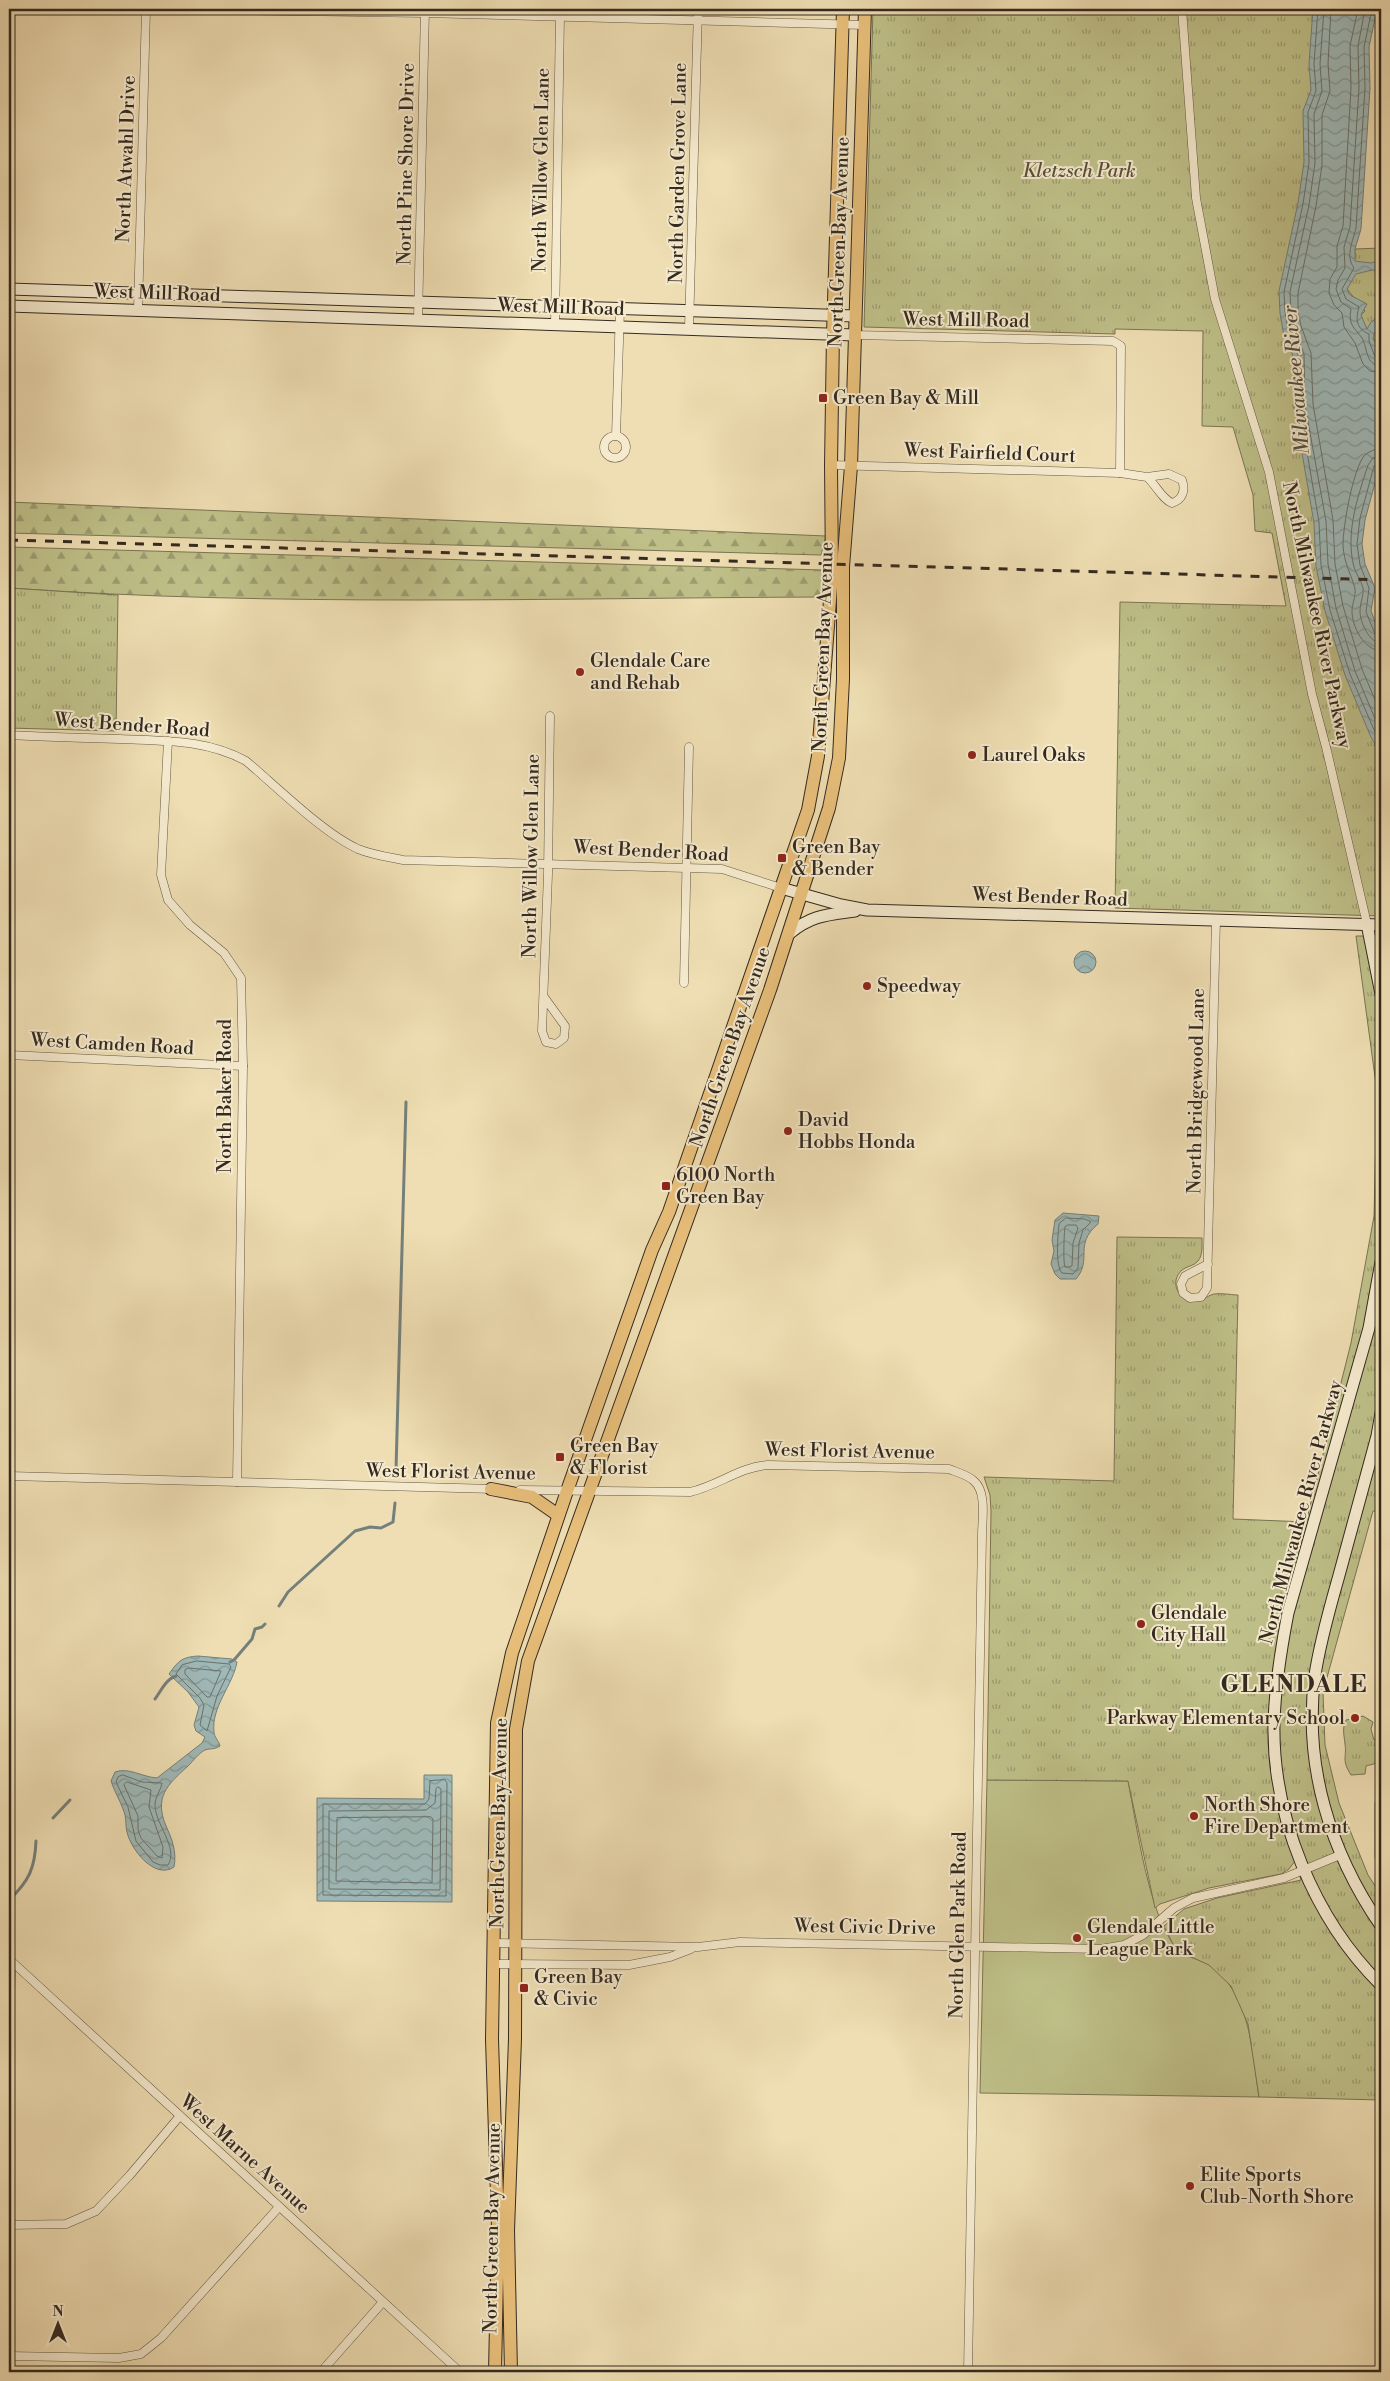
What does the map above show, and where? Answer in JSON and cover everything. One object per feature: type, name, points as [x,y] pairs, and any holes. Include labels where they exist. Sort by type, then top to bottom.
[{"type":"main road","name":"North Green Bay Avenue","points":[[494,2372],[498,2228],[492,2039],[497,1723],[512,1653],[558,1515],[652,1250],[669,1212],[808,810],[818,756],[832,574],[833,334],[843,9]]},
{"type":"main road","name":"North Green Bay Avenue","points":[[511,2372],[508,2230],[515,2065],[516,1729],[528,1661],[623,1402],[790,933],[829,808],[839,758],[843,679],[843,567],[851,466],[866,9]]},
{"type":"main road","points":[[608,1375],[630,1382]]},
{"type":"main road","points":[[601,1394],[623,1402]]},
{"type":"main road","points":[[491,1489],[532,1497],[558,1515]]},
{"type":"street","points":[[146,9],[425,11],[865,25]]},
{"type":"street","name":"North Atwahl Drive","points":[[138,310],[146,9]]},
{"type":"street","name":"North Garden Grove Lane","points":[[689,328],[691,311],[698,9]]},
{"type":"street","name":"North Milwaukee River Parkway","points":[[1182,9],[1196,198],[1215,299],[1269,472],[1312,694],[1327,750],[1381,994]]},
{"type":"street","name":"North Pine Shore Drive","points":[[418,319],[425,11]]},
{"type":"street","name":"North Willow Glen Lane","points":[[555,324],[560,16]]},
{"type":"street","name":"West Mill Road","points":[[9,289],[856,316]]},
{"type":"street","name":"West Mill Road","points":[[9,306],[855,335],[1113,341],[1121,346],[1120,473]]},
{"type":"street","points":[[616,436],[620,309]]},
{"type":"street","name":"West Fairfield Court","points":[[831,465],[1120,473],[1147,477],[1163,474],[1177,476],[1184,485],[1181,498],[1172,503],[1167,501],[1156,484],[1147,477]]},
{"type":"street","name":"North Willow Glen Lane","points":[[544,997],[565,1026],[564,1038],[556,1044],[546,1042],[542,1036],[548,864],[550,716]]},
{"type":"street","name":"West Bender Road","points":[[9,735],[168,741],[212,746],[246,761],[338,837],[372,854],[403,860],[687,867],[731,871],[803,895],[867,910],[1381,925]]},
{"type":"street","name":"North Baker Road","points":[[168,741],[161,875],[168,900],[190,925],[224,953],[241,978],[243,1066],[236,1482]]},
{"type":"street","points":[[684,983],[689,747]]},
{"type":"street","points":[[790,933],[802,924],[819,916],[867,910]]},
{"type":"street","name":"North Bridgewood Lane","points":[[1208,1264],[1185,1276],[1181,1284],[1183,1293],[1190,1298],[1201,1297],[1207,1288],[1208,1264],[1216,920]]},
{"type":"street","name":"West Camden Road","points":[[9,1055],[243,1066]]},
{"type":"street","name":"North Milwaukee River Parkway","points":[[1381,1262],[1369,1328],[1288,1613],[1278,1666],[1274,1724],[1277,1771],[1290,1828],[1305,1871],[1330,1919],[1352,1950],[1381,1985]]},
{"type":"street","points":[[1381,1413],[1377,1436],[1322,1636],[1312,1708],[1315,1763],[1327,1818],[1340,1855],[1365,1903],[1381,1926]]},
{"type":"street","name":"West Florist Avenue","points":[[9,1476],[567,1491],[690,1492],[710,1487],[751,1468],[768,1465],[949,1469],[974,1480]]},
{"type":"street","name":"North Glen Park Road","points":[[968,2372],[982,1535],[982,1498],[974,1480]]},
{"type":"street","name":"West Civic Drive","points":[[493,1942],[698,1947],[735,1942],[974,1945],[1102,1949],[1124,1945],[1143,1935],[1174,1908],[1193,1898],[1284,1878],[1305,1871],[1340,1855]]},
{"type":"street","name":"West Civic Drive","points":[[493,1964],[629,1965],[670,1957],[698,1947]]},
{"type":"street","points":[[9,2077],[10,1960]]},
{"type":"street","name":"West Marne Avenue","points":[[10,1960],[382,2303],[460,2372]]},
{"type":"street","points":[[9,2225],[66,2224],[96,2211],[179,2117]]},
{"type":"street","points":[[9,2356],[119,2358],[141,2354],[161,2338],[279,2207]]},
{"type":"street","points":[[321,2372],[382,2303]]},
{"type":"green space","name":"Kletzsch Park","points":[[873,9],[1345,9],[1345,533],[1381,690],[1381,916],[1115,908],[1120,602],[1286,606],[1272,533],[1255,531],[1253,495],[1233,427],[1202,426],[1203,331],[1115,329],[1115,334],[864,327]]},
{"type":"green space","points":[[1381,248],[1381,362],[1377,345],[1362,320],[1361,315],[1365,311],[1347,289],[1354,275],[1355,249]]},
{"type":"green space","points":[[9,502],[826,536],[821,555],[9,533]]},
{"type":"green space","points":[[9,547],[823,570],[821,597],[414,600],[211,598],[9,588]]},
{"type":"green space","points":[[9,588],[118,595],[116,731],[9,728]]},
{"type":"green space","points":[[1356,936],[1381,936],[1381,1511],[1373,1511],[1323,1692],[1325,1745],[1339,1803],[1368,1875],[1381,1895],[1381,2100],[1259,2097],[1248,2024],[1231,1986],[1209,1965],[1176,1950],[1164,1926],[1184,1909],[1217,1898],[1301,1880],[1295,1861],[1289,1869],[1281,1874],[1209,1888],[1160,1904],[1155,1908],[1128,1781],[987,1780],[991,1511],[990,1495],[984,1477],[1114,1481],[1117,1237],[1202,1238],[1200,1259],[1195,1264],[1182,1270],[1176,1280],[1176,1285],[1180,1294],[1188,1300],[1194,1301],[1214,1294],[1238,1295],[1233,1519],[1306,1522],[1351,1343],[1374,1216],[1377,1092]]},
{"type":"green space","points":[[1363,1716],[1373,1722],[1371,1729],[1374,1740],[1381,1735],[1381,1762],[1366,1766],[1365,1774],[1351,1775],[1345,1762],[1344,1726],[1346,1720]]},
{"type":"green space","name":"Glendale Little League Park","points":[[987,1780],[1128,1781],[1151,1892],[1166,1933],[1179,1951],[1210,1965],[1224,1977],[1234,1992],[1242,2008],[1247,2025],[1259,2097],[980,2093]]},
{"type":"green space","points":[[1375,1802],[1381,1802],[1381,1857],[1375,1858]]},
{"type":"water","name":"Milwaukee River","points":[[1313,9],[1377,9],[1369,47],[1370,88],[1361,229],[1355,249],[1355,261],[1371,263],[1381,260],[1381,270],[1356,274],[1347,289],[1350,295],[1367,304],[1361,315],[1367,329],[1371,322],[1381,315],[1381,326],[1374,333],[1373,339],[1377,345],[1381,365],[1381,461],[1365,520],[1362,544],[1365,564],[1375,588],[1371,611],[1381,637],[1381,756],[1370,735],[1345,675],[1325,611],[1316,566],[1314,523],[1294,406],[1293,356],[1283,331],[1280,313],[1279,291],[1298,203],[1304,162],[1303,111],[1311,90],[1309,64]]},
{"type":"water","points":[[1085,951],[1093,954],[1096,962],[1093,970],[1085,973],[1077,970],[1074,962],[1077,954]]},
{"type":"water","points":[[1063,1213],[1099,1216],[1098,1224],[1086,1239],[1083,1265],[1076,1279],[1060,1279],[1055,1274],[1051,1264],[1054,1251],[1052,1240],[1055,1220]]},
{"type":"water","points":[[198,1656],[232,1659],[237,1662],[235,1671],[219,1705],[214,1723],[214,1734],[220,1746],[201,1753],[174,1779],[162,1799],[161,1807],[173,1846],[175,1861],[174,1867],[167,1870],[159,1870],[145,1861],[133,1847],[127,1832],[124,1812],[111,1781],[115,1772],[120,1771],[130,1771],[157,1778],[202,1743],[205,1737],[196,1731],[194,1725],[199,1707],[188,1692],[169,1674],[181,1660]]},
{"type":"water","points":[[424,1775],[452,1775],[452,1902],[317,1901],[317,1798],[424,1799]]},
{"type":"waterway","points":[[396,1470],[406,1102]]},
{"type":"waterway","points":[[279,1606],[288,1592],[355,1531],[370,1527],[381,1528],[393,1522],[395,1503]]},
{"type":"waterway","points":[[230,1662],[234,1660],[252,1639],[255,1629],[265,1624]]},
{"type":"waterway","points":[[155,1699],[167,1682],[176,1676]]},
{"type":"waterway","points":[[53,1818],[70,1800]]},
{"type":"waterway","points":[[9,1900],[22,1887],[30,1874],[36,1841]]},
{"type":"railway","points":[[9,540],[1381,580]]},
{"type":"place","name":"Green Bay & Mill","points":[[823,398]]},
{"type":"place","name":"Glendale Care and Rehab","points":[[580,672]]},
{"type":"place","name":"Laurel Oaks","points":[[972,755]]},
{"type":"place","name":"Green Bay & Bender","points":[[782,858]]},
{"type":"place","name":"Speedway","points":[[867,986]]},
{"type":"place","name":"David Hobbs Honda","points":[[788,1131]]},
{"type":"place","name":"6100 North Green Bay","points":[[666,1186]]},
{"type":"place","name":"Green Bay & Florist","points":[[560,1457]]},
{"type":"place","name":"Glendale City Hall","points":[[1141,1624]]},
{"type":"place","name":"Parkway Elementary School","points":[[1355,1718]]},
{"type":"place","name":"North Shore Fire Department","points":[[1194,1816]]},
{"type":"place","name":"Glendale Little League Park","points":[[1077,1938]]},
{"type":"place","name":"Green Bay & Civic","points":[[524,1988]]},
{"type":"place","name":"Elite Sports Club-North Shore","points":[[1190,2186]]},
{"type":"district","name":"GLENDALE","points":[[1294,1685]]}]
